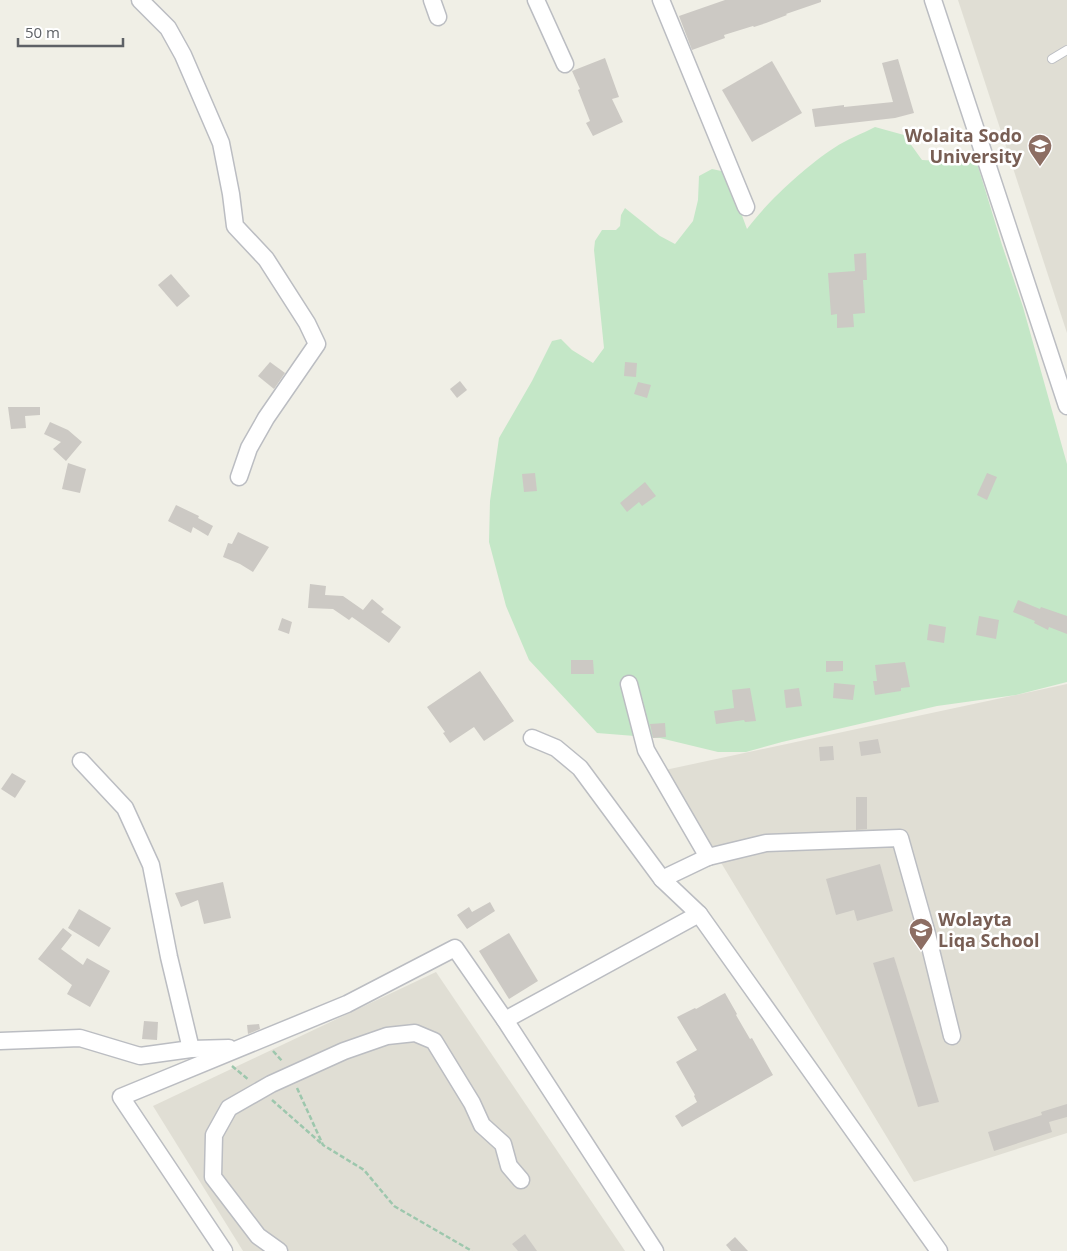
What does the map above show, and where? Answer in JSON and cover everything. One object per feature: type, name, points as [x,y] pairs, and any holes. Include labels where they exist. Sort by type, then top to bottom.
[{"type":"street","points":[[140,0],[168,28],[183,55],[221,143],[235,226],[266,260],[307,322],[317,344],[266,418],[249,448],[239,477]]},
{"type":"street","points":[[432,0],[438,17]]},
{"type":"street","points":[[536,0],[565,64]]},
{"type":"street","points":[[661,0],[746,208]]},
{"type":"street","points":[[933,0],[1067,406]]},
{"type":"street","points":[[629,684],[646,750],[708,857]]},
{"type":"street","points":[[532,738],[556,748],[580,768],[662,879],[700,914],[939,1251]]},
{"type":"street","points":[[81,761],[126,808],[151,866],[169,957],[191,1049]]},
{"type":"street","points":[[662,879],[708,857],[766,843],[900,838],[927,934],[952,1036]]},
{"type":"street","points":[[505,1020],[700,914]]},
{"type":"street","points":[[224,1251],[121,1096],[347,1004],[455,948],[505,1020],[654,1251]]},
{"type":"street","points":[[279,1251],[258,1236],[213,1177],[214,1135],[229,1108],[291,1075],[344,1051],[387,1036],[415,1033],[434,1041],[472,1103],[482,1125],[503,1144],[509,1166],[521,1180]]},
{"type":"street","points":[[0,1041],[80,1038],[140,1056],[191,1049],[241,1048]]},
{"type":"lane","points":[[1052,59],[1067,50]]},
{"type":"path","points":[[262,1039],[286,1064],[323,1145],[364,1170],[394,1206],[472,1251]]},
{"type":"shaded area","name":"Wolaita Sodo University","points":[[958,0],[1067,0],[1067,333]]},
{"type":"shaded area","name":"Wolayta Liqa School","points":[[1067,684],[1067,1133],[914,1182],[665,770]]},
{"type":"shaded area","points":[[436,972],[625,1251],[243,1251],[153,1106]]},
{"type":"green space","points":[[875,127],[904,135],[922,160],[977,163],[1023,307],[1067,464],[1067,682],[1016,695],[937,706],[746,752],[718,752],[660,738],[597,733],[529,660],[506,606],[489,542],[490,501],[499,438],[532,381],[552,341],[561,339],[572,350],[593,363],[604,348],[594,250],[595,241],[602,230],[616,230],[620,226],[621,215],[625,208],[660,236],[675,244],[693,221],[698,200],[699,176],[712,169],[726,172],[747,229],[776,196],[811,164],[849,139]]},
{"type":"building","points":[[725,0],[821,0],[821,2],[766,23],[724,35],[725,38],[692,50],[679,16]]},
{"type":"building","points":[[605,58],[619,97],[612,99],[623,122],[593,136],[586,123],[590,121],[572,71]]},
{"type":"building","points":[[898,59],[914,113],[895,118],[815,127],[812,109],[893,102],[882,63]]},
{"type":"building","points":[[772,61],[802,113],[752,142],[722,90]]},
{"type":"building","points":[[866,253],[867,280],[863,280],[865,313],[853,314],[854,327],[837,328],[837,314],[831,315],[828,273],[855,271],[854,254]]},
{"type":"building","points":[[171,274],[190,296],[177,307],[158,285]]},
{"type":"building","points":[[270,362],[285,373],[274,389],[258,376]]},
{"type":"building","points":[[625,362],[637,363],[636,377],[624,376]]},
{"type":"building","points":[[460,381],[467,390],[457,398],[450,389]]},
{"type":"building","points":[[638,382],[651,385],[647,398],[634,394]]},
{"type":"building","points":[[8,407],[40,407],[40,415],[25,416],[26,428],[11,429]]},
{"type":"building","points":[[50,422],[68,430],[82,442],[66,461],[53,449],[61,442],[44,434]]},
{"type":"building","points":[[68,463],[86,469],[80,493],[62,489]]},
{"type":"building","points":[[535,473],[537,491],[524,492],[522,474]]},
{"type":"building","points":[[987,473],[997,477],[987,500],[977,495]]},
{"type":"building","points":[[645,482],[656,496],[642,506],[639,502],[627,512],[620,503]]},
{"type":"building","points":[[176,505],[199,516],[198,518],[213,526],[208,536],[193,527],[191,533],[168,521]]},
{"type":"building","points":[[238,532],[269,547],[253,572],[223,557],[228,543],[232,544]]},
{"type":"building","points":[[310,584],[326,586],[325,595],[343,596],[363,610],[372,599],[384,609],[381,612],[401,627],[389,643],[352,617],[349,620],[333,609],[308,608]]},
{"type":"building","points":[[1018,600],[1040,609],[1041,607],[1067,616],[1067,634],[1049,627],[1048,630],[1034,623],[1035,621],[1013,612]]},
{"type":"building","points":[[979,616],[999,620],[996,639],[976,635]]},
{"type":"building","points":[[282,618],[292,622],[289,634],[278,630]]},
{"type":"building","points":[[929,624],[946,627],[944,643],[927,640]]},
{"type":"building","points":[[571,660],[593,660],[594,674],[571,674]]},
{"type":"building","points":[[826,661],[843,661],[843,671],[826,672]]},
{"type":"building","points":[[905,662],[910,687],[901,688],[901,691],[875,695],[873,681],[877,681],[875,665]]},
{"type":"building","points":[[480,671],[514,721],[484,741],[474,727],[450,743],[443,733],[445,732],[427,707]]},
{"type":"building","points":[[834,683],[855,685],[853,700],[833,698]]},
{"type":"building","points":[[750,688],[756,721],[745,722],[744,720],[716,724],[714,711],[734,708],[732,690]]},
{"type":"building","points":[[799,688],[802,706],[786,708],[784,690]]},
{"type":"building","points":[[665,723],[666,737],[653,738],[650,724]]},
{"type":"building","points":[[878,739],[881,753],[861,756],[859,742]]},
{"type":"building","points":[[833,746],[834,760],[820,761],[819,747]]},
{"type":"building","points":[[12,773],[26,781],[15,798],[1,789]]},
{"type":"building","points":[[856,797],[867,797],[867,829],[856,830]]},
{"type":"building","points":[[880,864],[893,911],[857,921],[854,910],[836,915],[826,879]]},
{"type":"building","points":[[223,882],[231,918],[204,924],[198,900],[181,907],[175,893]]},
{"type":"building","points":[[490,902],[495,911],[467,929],[457,915],[469,907],[472,912]]},
{"type":"building","points":[[79,909],[111,928],[99,947],[68,928]]},
{"type":"building","points":[[63,928],[72,935],[61,949],[83,965],[87,958],[110,971],[90,1007],[67,994],[72,985],[38,959]]},
{"type":"building","points":[[509,933],[538,981],[509,999],[479,951]]},
{"type":"building","points":[[894,957],[939,1102],[918,1107],[873,963]]},
{"type":"building","points":[[725,993],[750,1039],[752,1038],[773,1075],[682,1127],[675,1116],[697,1102],[676,1062],[697,1050],[677,1017]]},
{"type":"building","points":[[144,1021],[158,1022],[157,1040],[142,1039]]},
{"type":"building","points":[[259,1024],[260,1029],[248,1034],[247,1025]]},
{"type":"building","points":[[1067,1104],[1067,1117],[1049,1122],[1052,1132],[994,1151],[988,1132],[1042,1115],[1041,1112]]},
{"type":"building","points":[[525,1234],[537,1251],[518,1251],[512,1244]]},
{"type":"building","points":[[735,1237],[748,1251],[731,1251],[726,1245]]},
{"type":"place","name":"Wolaita Sodo University","points":[[1040,167]]},
{"type":"place","name":"Wolayta Liqa School","points":[[921,951]]}]
